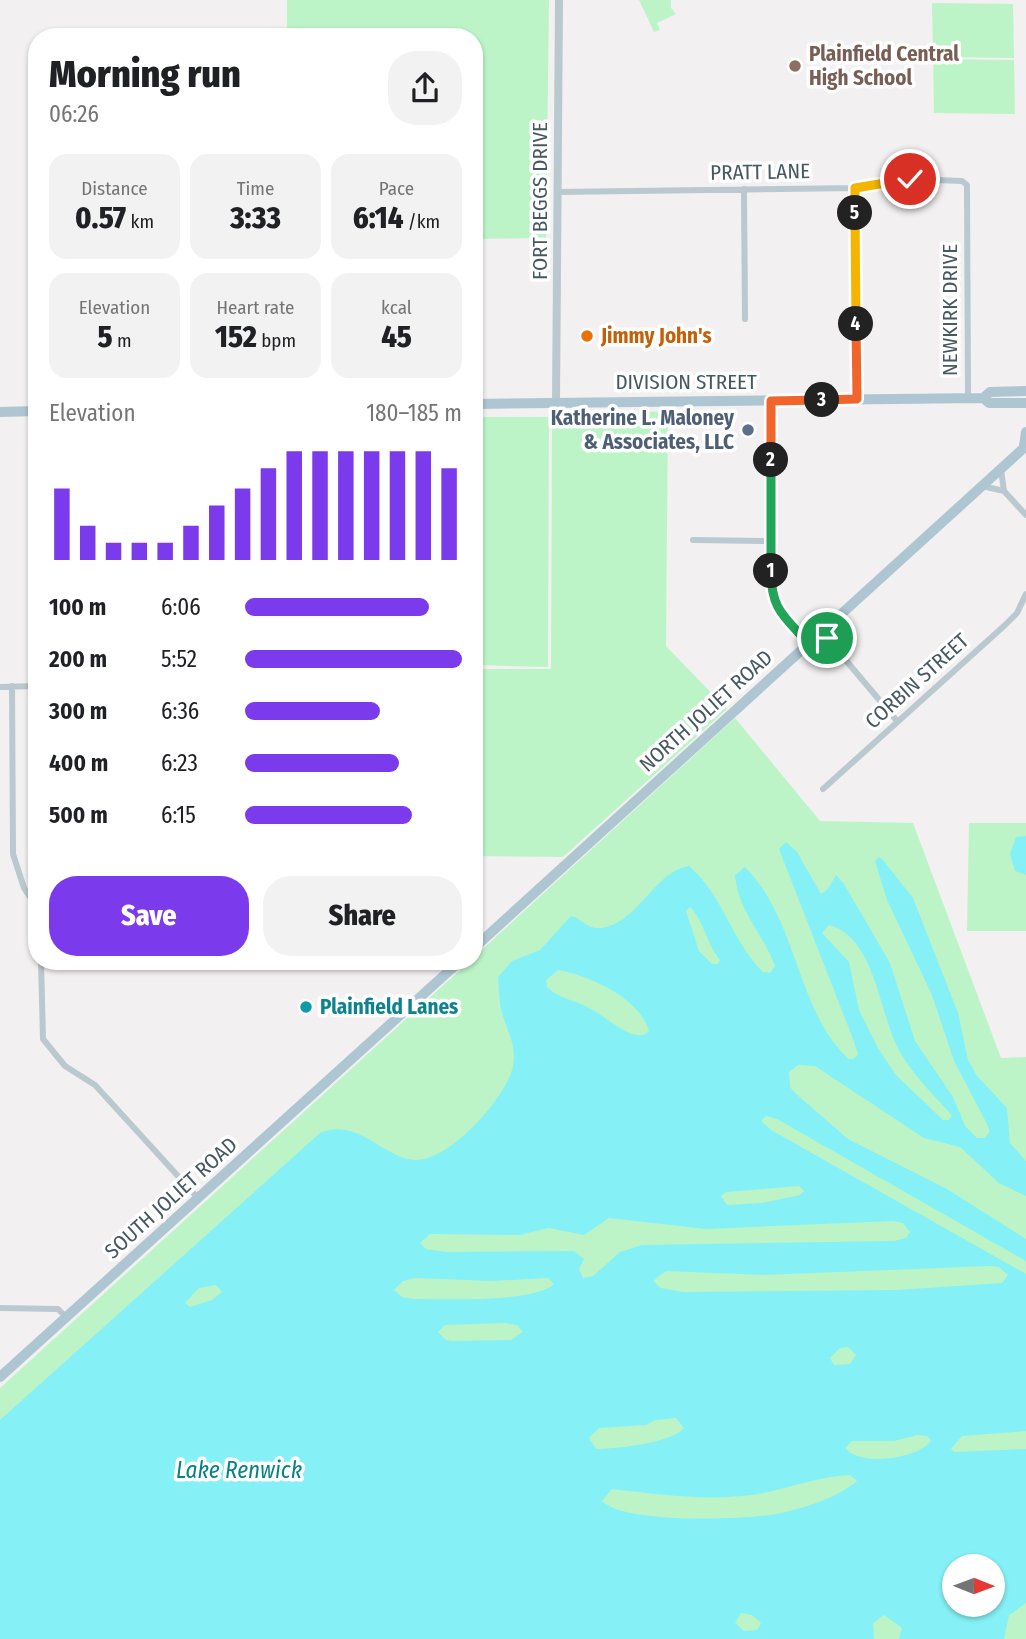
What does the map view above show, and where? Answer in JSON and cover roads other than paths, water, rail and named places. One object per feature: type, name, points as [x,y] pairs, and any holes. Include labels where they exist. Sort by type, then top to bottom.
[{"type":"main road","name":"DIVISION STREET","points":[[983,398],[990,392],[1026,391]]},
{"type":"main road","name":"DIVISION STREET","points":[[483,404],[968,398],[983,398],[989,403],[1021,403]]},
{"type":"main road","points":[[1021,403],[1026,411]]},
{"type":"main road","points":[[0,412],[28,411]]},
{"type":"main road","name":"NORTH JOLIET ROAD","points":[[483,940],[822,632],[980,486],[1025,439]]},
{"type":"main road","name":"SOUTH JOLIET ROAD","points":[[0,1377],[450,970]]},
{"type":"street","name":"FORT BEGGS DRIVE","points":[[556,402],[559,0]]},
{"type":"street","name":"PRATT LANE","points":[[557,191],[855,188],[910,179],[962,181]]},
{"type":"street","name":"NEWKIRK DRIVE","points":[[962,181],[967,185],[968,398]]},
{"type":"street","points":[[855,188],[857,399]]},
{"type":"street","points":[[744,189],[745,319]]},
{"type":"street","points":[[771,401],[771,596],[809,644]]},
{"type":"street","points":[[1000,466],[1004,491],[1026,515]]},
{"type":"street","points":[[980,486],[1004,491]]},
{"type":"street","points":[[693,540],[771,541]]},
{"type":"street","name":"CORBIN STREET","points":[[823,789],[1017,613],[1026,594]]},
{"type":"street","points":[[822,632],[897,721]]},
{"type":"street","points":[[12,686],[13,854],[28,894]]},
{"type":"street","points":[[0,687],[28,686]]},
{"type":"street","points":[[41,970],[43,1039],[65,1066],[95,1085],[199,1199]]},
{"type":"street","points":[[0,1308],[58,1309],[67,1318]]},
{"type":"water","points":[[1026,836],[1026,875],[1015,871],[1010,854],[1016,837]]},
{"type":"water","name":"Lake Renwick","points":[[786,842],[797,852],[821,894],[828,889],[836,875],[844,884],[890,963],[915,1041],[953,1097],[965,1126],[977,1138],[984,1138],[990,1132],[954,1061],[932,995],[887,900],[875,861],[879,857],[913,898],[958,1013],[968,1060],[977,1076],[1007,1108],[1010,1143],[1026,1161],[1026,1196],[999,1183],[960,1147],[924,1138],[815,1066],[798,1065],[789,1072],[790,1087],[795,1093],[848,1139],[947,1189],[1026,1239],[1026,1261],[777,1119],[766,1116],[761,1121],[771,1130],[1026,1274],[1026,1431],[962,1436],[951,1449],[954,1452],[1026,1449],[1026,1603],[1009,1615],[1004,1639],[899,1639],[902,1628],[884,1615],[873,1623],[874,1639],[0,1639],[0,1420],[320,1133],[332,1129],[344,1130],[366,1137],[397,1155],[408,1159],[422,1159],[438,1154],[471,1129],[499,1096],[513,1066],[514,1051],[501,1009],[498,977],[512,961],[540,950],[571,916],[595,928],[609,926],[633,911],[664,878],[689,866],[711,891],[752,960],[763,972],[770,973],[775,966],[737,888],[735,875],[745,867],[763,889],[776,913],[818,1017],[832,1040],[849,1059],[854,1059],[858,1054],[779,849]],"holes":[[[690,907],[699,919],[720,960],[718,964],[712,964],[699,951],[686,911]],[[829,925],[845,932],[867,961],[900,1052],[916,1076],[952,1116],[948,1120],[943,1120],[896,1075],[878,1048],[859,1010],[849,962],[822,933]],[[558,970],[598,983],[635,1008],[649,1031],[644,1035],[630,1033],[547,987],[546,980]],[[799,1186],[804,1191],[800,1195],[762,1203],[727,1205],[721,1196],[726,1192]],[[609,1218],[706,1229],[893,1221],[903,1223],[910,1232],[906,1238],[894,1241],[642,1245],[620,1252],[593,1276],[583,1278],[579,1269],[584,1259],[574,1251],[446,1252],[426,1249],[420,1243],[430,1234],[519,1235],[549,1228],[584,1235]],[[990,1266],[999,1267],[1008,1275],[1002,1283],[897,1290],[683,1292],[661,1288],[653,1281],[666,1271],[763,1275]],[[415,1278],[492,1281],[548,1278],[554,1284],[528,1294],[487,1299],[413,1299],[402,1297],[394,1290],[403,1281]],[[216,1285],[222,1292],[212,1300],[190,1307],[185,1303],[199,1288]],[[505,1323],[517,1325],[523,1332],[511,1340],[452,1341],[446,1340],[438,1332],[445,1325]],[[848,1347],[856,1355],[850,1364],[834,1365],[830,1358],[840,1348]],[[676,1418],[684,1428],[668,1438],[629,1446],[596,1449],[589,1438],[599,1428],[646,1425],[655,1420]],[[917,1435],[927,1436],[931,1441],[924,1447],[902,1456],[875,1459],[852,1454],[845,1448],[852,1441],[894,1441]],[[850,1475],[857,1481],[819,1502],[787,1512],[761,1516],[713,1519],[658,1517],[634,1514],[602,1501],[612,1489],[694,1497],[736,1497]],[[741,1613],[752,1615],[761,1623],[757,1630],[744,1631],[735,1623]]]},
{"type":"place","name":"Plainfield Central High School","points":[[795,66]]},
{"type":"place","name":"Jimmy John's","points":[[587,336]]},
{"type":"place","name":"Katherine L. Maloney & Associates, LLC","points":[[748,430]]},
{"type":"place","name":"Plainfield Lanes","points":[[306,1007]]}]
